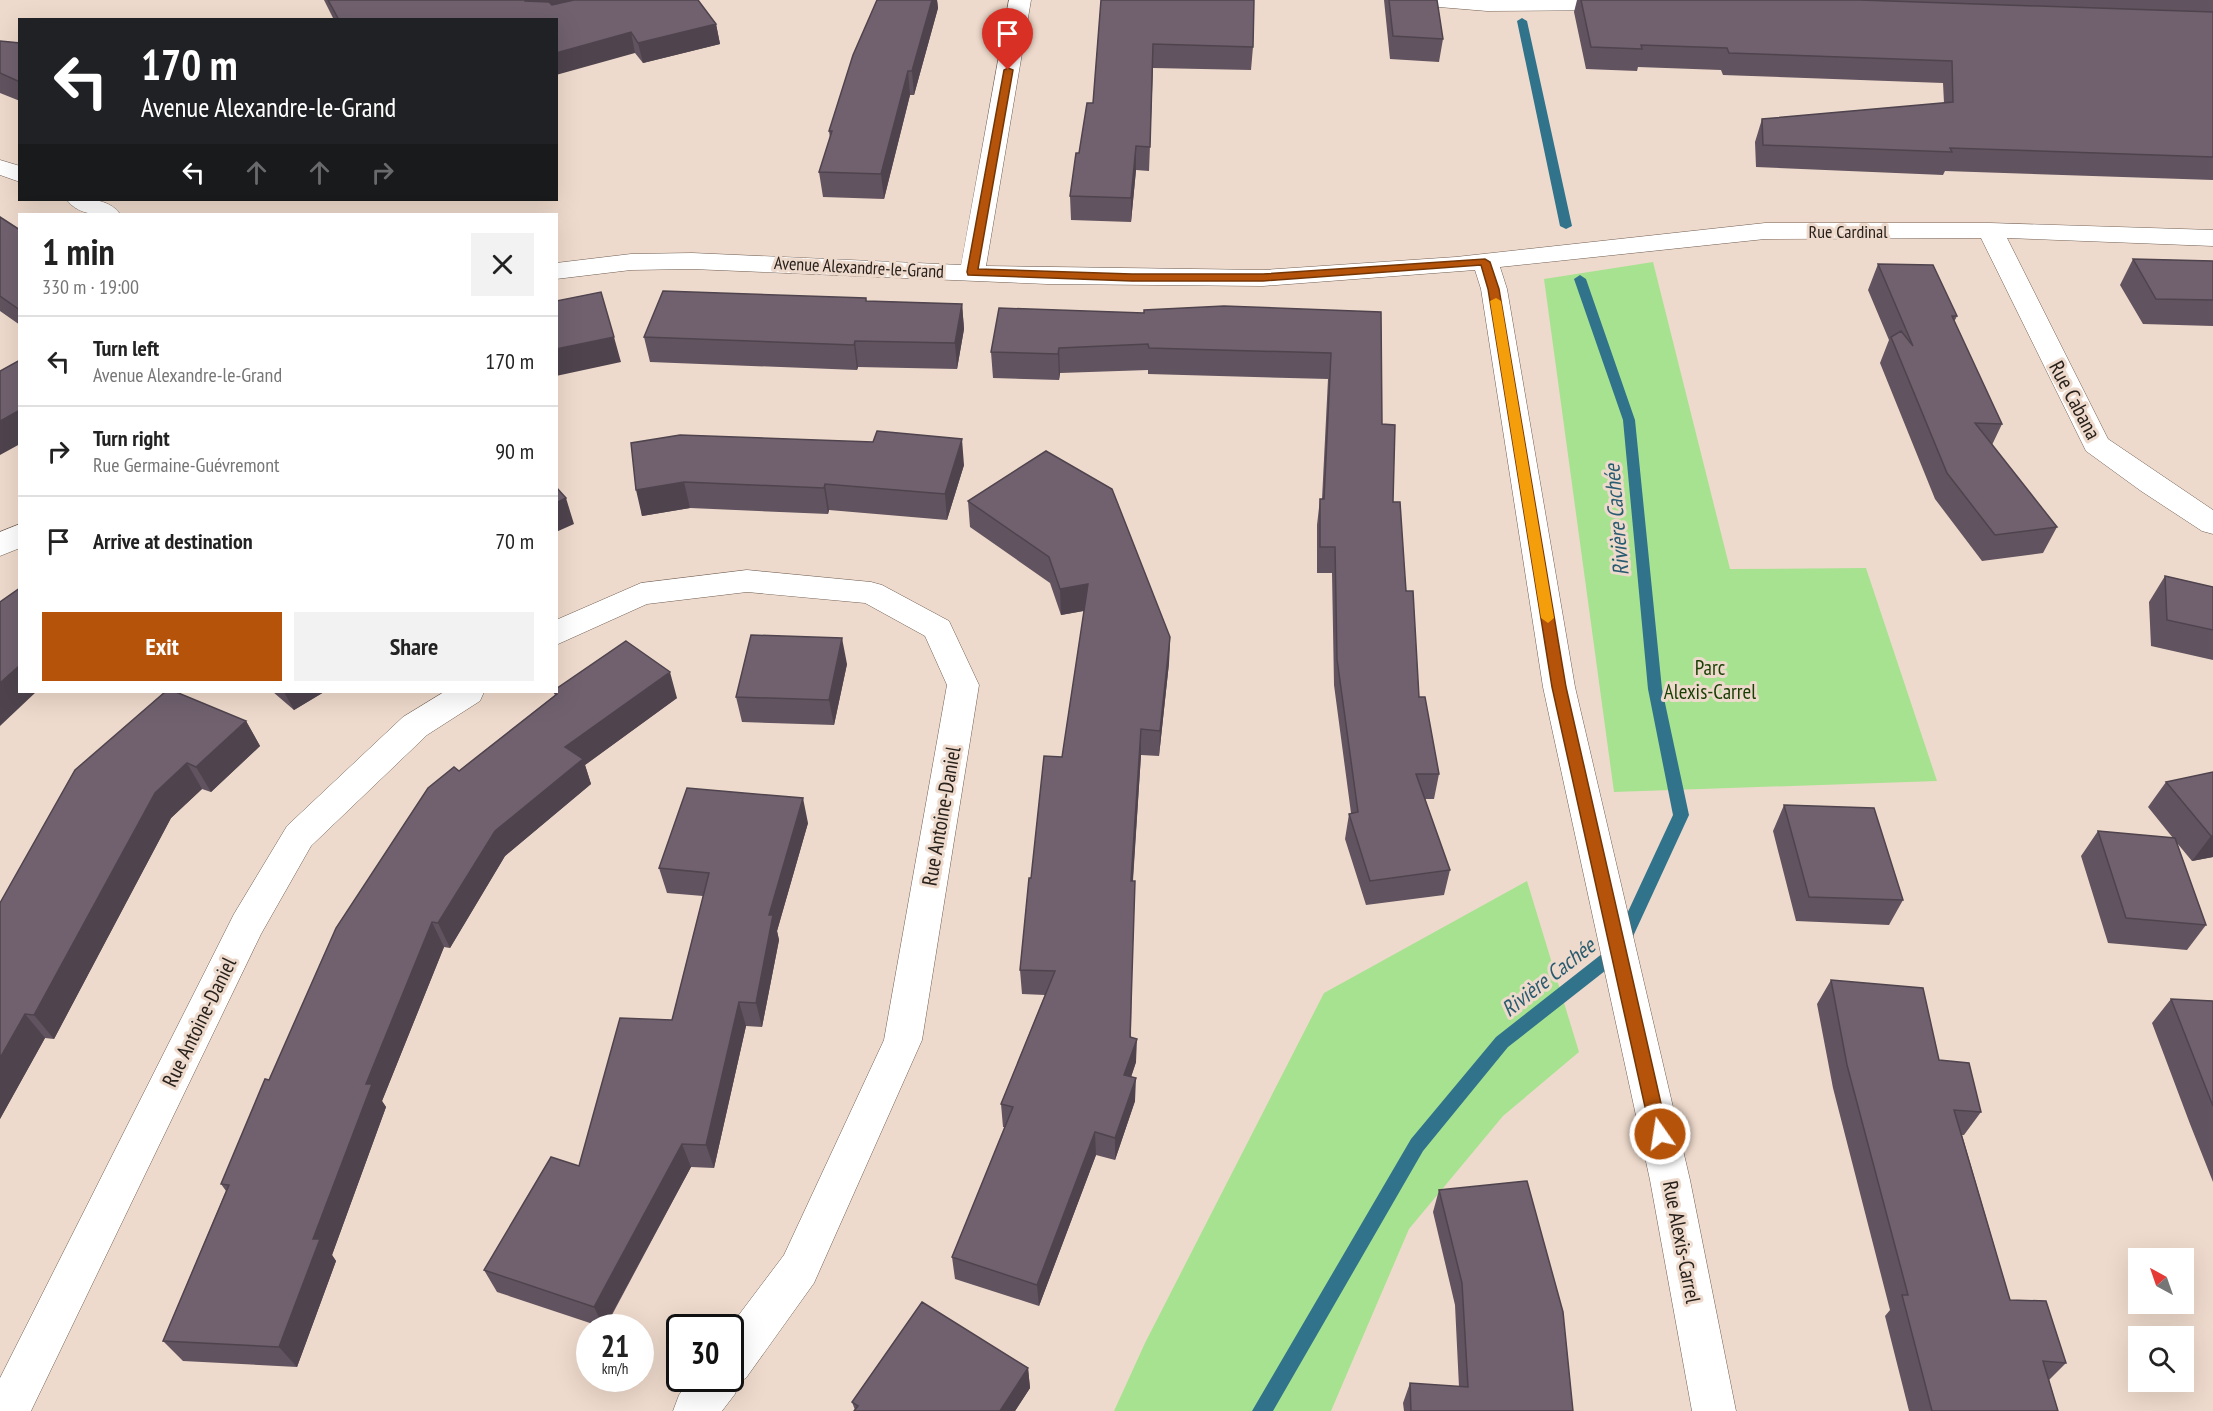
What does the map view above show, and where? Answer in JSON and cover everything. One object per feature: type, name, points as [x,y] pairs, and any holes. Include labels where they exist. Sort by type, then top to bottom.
[{"type":"street","points":[[972,272],[1020,0]]},
{"type":"street","points":[[1427,0],[1487,4],[1635,4]]},
{"type":"street","points":[[0,167],[18,173]]},
{"type":"street","points":[[80,201],[106,213]]},
{"type":"street","name":"Rue Cardinal","points":[[1485,262],[1558,252],[1766,231],[1990,230],[2213,238]]},
{"type":"street","name":"Rue Cabana","points":[[1990,230],[2096,444],[2151,484],[2213,524]]},
{"type":"street","name":"Avenue Alexandre-le-Grand","points":[[558,271],[631,262],[692,261],[1132,278],[1263,278],[1485,262]]},
{"type":"street","name":"Rue Alexis-Carrel","points":[[1485,262],[1494,289],[1559,687],[1670,1179],[1714,1411]]},
{"type":"street","points":[[0,546],[18,535]]},
{"type":"street","name":"Rue Antoine-Daniel","points":[[558,633],[641,594],[747,581],[871,593],[938,629],[963,685],[903,1040],[799,1269],[744,1344]]},
{"type":"street","name":"Rue Antoine-Daniel","points":[[7,1411],[247,925],[299,836],[415,726],[466,693]]},
{"type":"street","points":[[695,1411],[709,1392]]},
{"type":"green space","name":"Parc Alexis-Carrel","points":[[1653,262],[1730,569],[1866,568],[1937,781],[1614,792],[1544,279]]},
{"type":"green space","points":[[1527,881],[1579,1052],[1503,1116],[1409,1229],[1331,1411],[1114,1411],[1145,1343],[1324,993]]},
{"type":"building","points":[[328,0],[525,0],[549,2],[552,5],[574,0],[698,0],[716,24],[638,43],[631,32],[558,52],[558,18],[338,18]]},
{"type":"building","points":[[877,0],[932,0],[912,71],[908,71],[881,174],[819,172],[832,131],[829,131],[853,55]]},
{"type":"building","points":[[1101,0],[1254,0],[1253,47],[1153,44],[1150,147],[1136,146],[1131,198],[1070,196],[1076,153],[1079,153],[1087,103],[1093,103]]},
{"type":"building","points":[[1389,0],[1437,0],[1443,39],[1393,36]]},
{"type":"building","points":[[1581,0],[1860,0],[2213,12],[2213,157],[1950,148],[1952,152],[1763,145],[1762,119],[1953,102],[1952,61],[1729,53],[1727,48],[1641,45],[1642,49],[1591,47]]},
{"type":"building","points":[[0,41],[18,43],[18,81],[0,73]]},
{"type":"building","points":[[0,217],[18,229],[18,309],[0,296]]},
{"type":"building","points":[[2133,259],[2213,261],[2213,300],[2156,299]]},
{"type":"building","points":[[1878,264],[1933,265],[1957,316],[1952,316],[2002,424],[1975,423],[2057,527],[1995,535],[1947,473],[1891,337],[1901,331],[1913,346]]},
{"type":"building","points":[[663,291],[866,298],[866,301],[962,304],[955,343],[855,341],[854,345],[644,337]]},
{"type":"building","points":[[601,292],[614,337],[558,349],[558,301]]},
{"type":"building","points":[[1224,306],[1381,312],[1382,424],[1395,425],[1393,502],[1400,502],[1406,591],[1413,591],[1419,697],[1425,697],[1439,774],[1416,774],[1450,870],[1370,881],[1349,814],[1358,812],[1337,659],[1335,547],[1320,547],[1320,499],[1324,499],[1331,353],[1149,348],[1148,344],[1059,348],[1058,354],[991,352],[999,308],[1144,313],[1144,310]]},
{"type":"building","points":[[18,361],[18,411],[0,421],[0,371]]},
{"type":"building","points":[[877,431],[962,439],[945,494],[825,484],[824,488],[684,482],[636,490],[631,443],[680,435],[873,442]]},
{"type":"building","points":[[1046,451],[1112,489],[1170,637],[1160,731],[1141,729],[1131,881],[1135,881],[1130,1037],[1137,1039],[1124,1075],[1136,1078],[1115,1138],[1095,1132],[1037,1285],[952,1257],[1013,1107],[1001,1104],[1055,971],[1020,970],[1044,756],[1062,757],[1088,584],[1060,589],[1049,557],[968,501]]},
{"type":"building","points":[[558,489],[566,498],[558,502]]},
{"type":"building","points":[[2165,576],[2213,587],[2213,630],[2167,620]]},
{"type":"building","points":[[18,589],[18,667],[0,683],[0,602]]},
{"type":"building","points":[[751,635],[842,638],[829,700],[736,697]]},
{"type":"building","points":[[626,641],[670,672],[565,747],[583,759],[495,831],[438,923],[432,922],[366,1084],[372,1084],[313,1239],[320,1239],[279,1347],[163,1341],[229,1185],[221,1184],[265,1079],[269,1080],[336,928],[428,788],[454,767],[459,771],[557,694],[558,688]]},
{"type":"building","points":[[164,693],[178,693],[246,721],[196,767],[187,763],[155,793],[34,1015],[25,1014],[0,1058],[0,903],[75,770]]},
{"type":"building","points":[[2213,772],[2213,836],[2211,836],[2166,782]]},
{"type":"building","points":[[687,788],[803,798],[769,915],[773,915],[756,1003],[739,1002],[706,1145],[682,1144],[594,1307],[484,1270],[551,1157],[579,1166],[620,1018],[672,1020],[709,873],[659,868]]},
{"type":"building","points":[[1784,805],[1874,808],[1903,900],[1809,897]]},
{"type":"building","points":[[2098,831],[2175,838],[2206,925],[2126,918]]},
{"type":"building","points":[[1831,980],[1923,988],[1939,1060],[1969,1063],[1981,1112],[1954,1110],[2010,1300],[2046,1301],[2066,1363],[2043,1361],[2058,1411],[1932,1411],[1902,1295],[1908,1295],[1847,1065]]},
{"type":"building","points":[[2171,999],[2213,1001],[2213,1106],[2211,1101]]},
{"type":"building","points":[[1527,1181],[1563,1312],[1573,1411],[1411,1411],[1410,1383],[1468,1387],[1462,1283],[1439,1190]]},
{"type":"building","points":[[922,1302],[1028,1368],[1000,1411],[854,1411],[858,1406],[852,1402]]},
{"type":"waterway","name":"Rivière Cachée","points":[[1522,21],[1566,226]]},
{"type":"waterway","name":"Rivière Cachée","points":[[1262,1411],[1417,1145],[1502,1042],[1618,951],[1681,815],[1655,689],[1629,420],[1580,279]]},
{"type":"slow traffic","points":[[1496,301],[1548,618]]},
{"type":"route","points":[[1008,70],[972,272],[1132,278],[1263,278],[1485,262],[1494,289],[1559,687],[1660,1134]]}]
